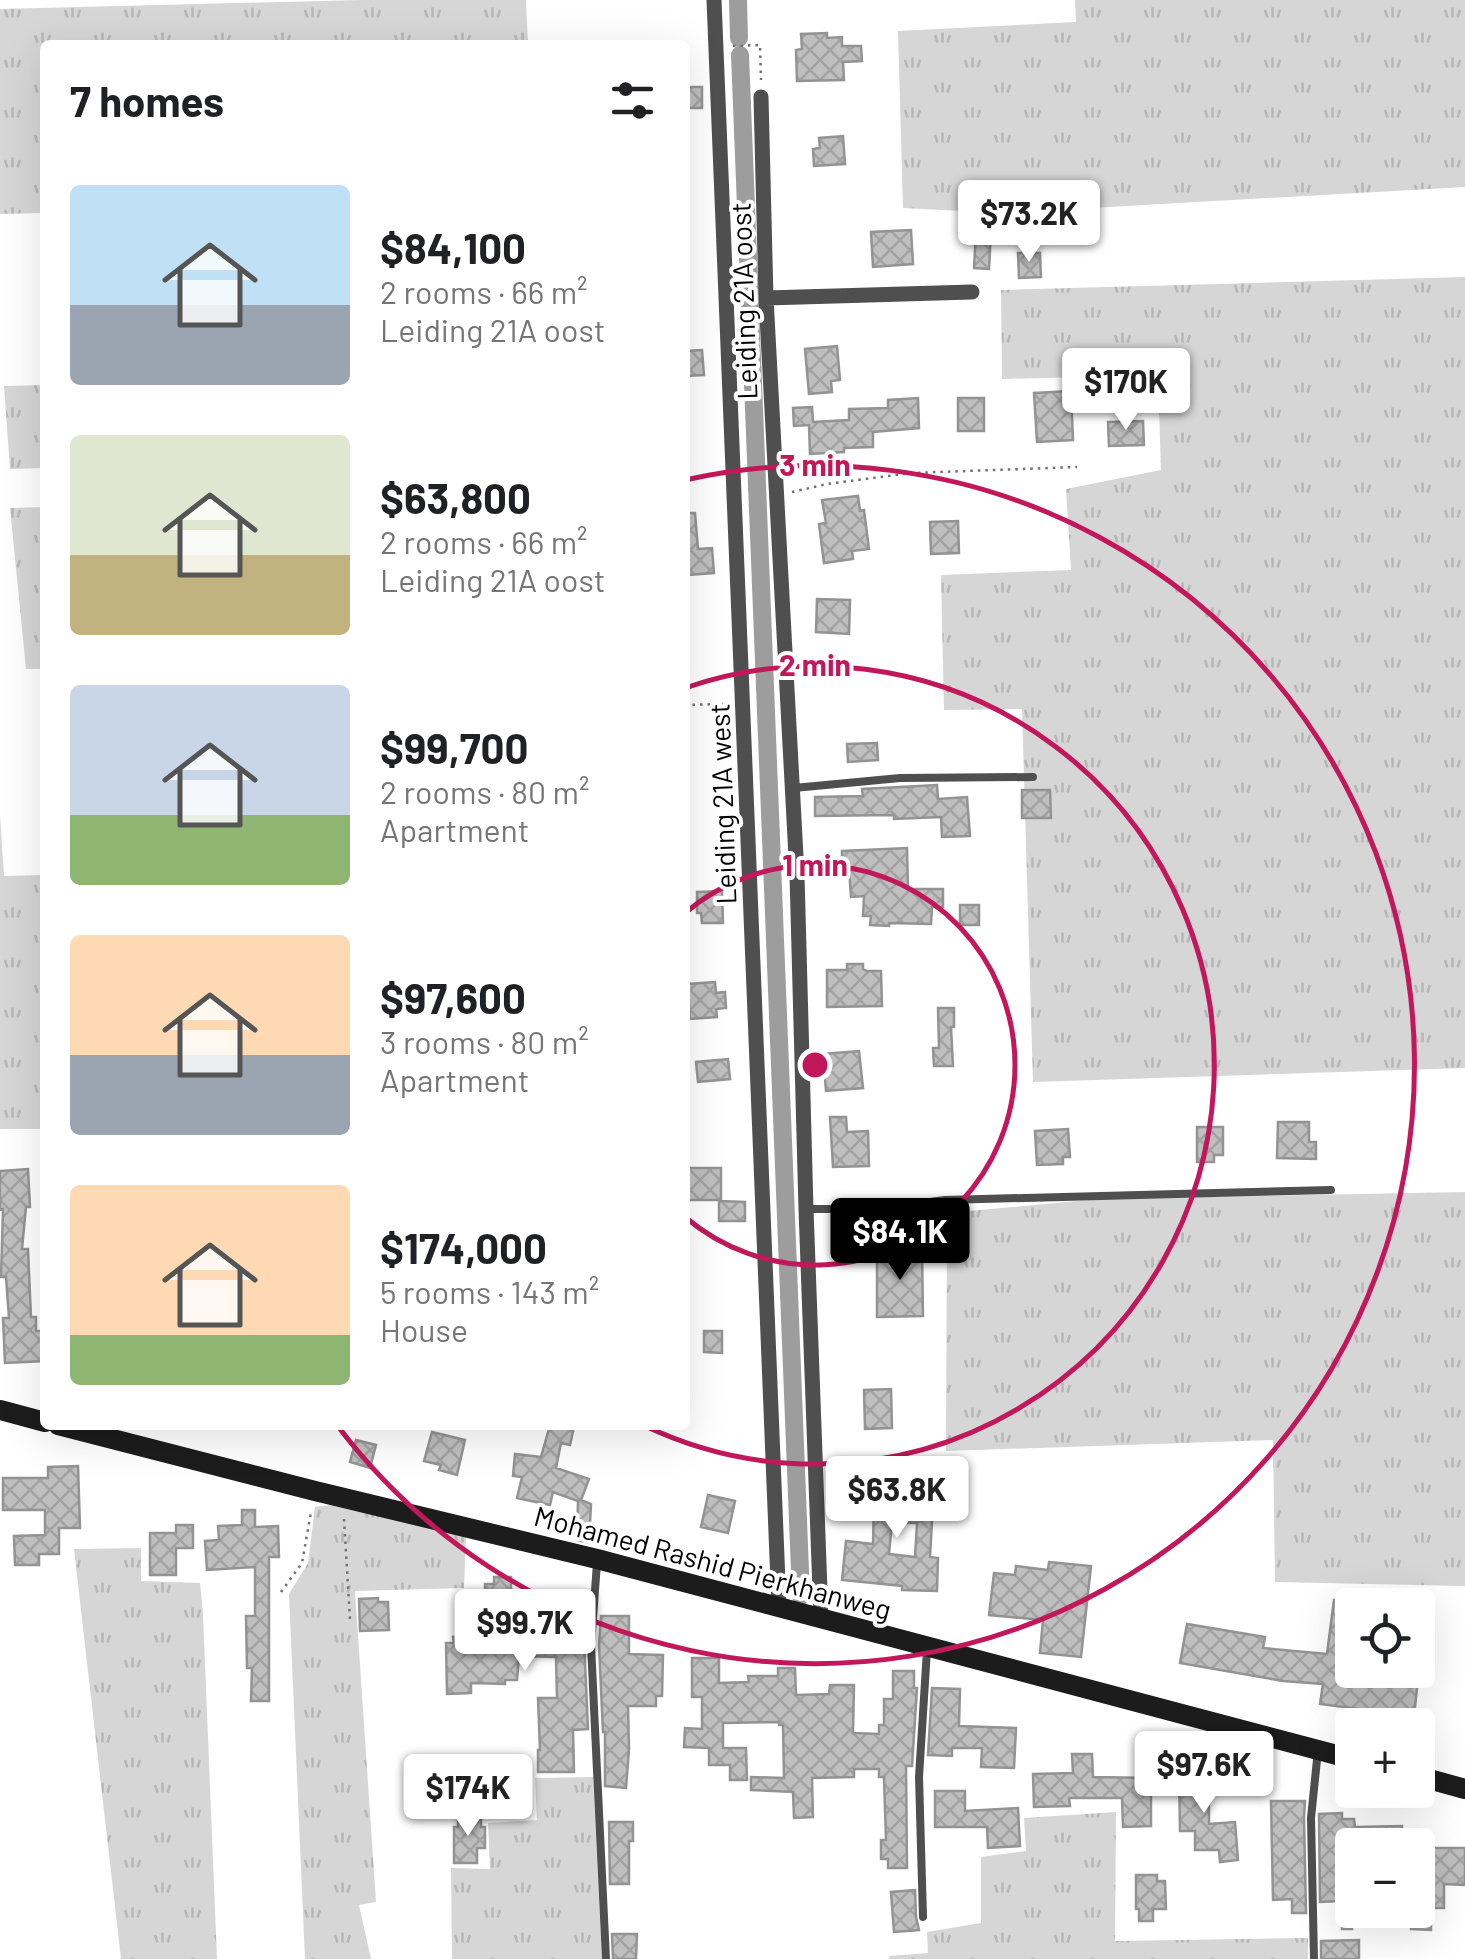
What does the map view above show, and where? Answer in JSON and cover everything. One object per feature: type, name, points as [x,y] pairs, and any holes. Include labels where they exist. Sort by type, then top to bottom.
[{"type":"street","name":"Leiding 21A west","points":[[714,0],[779,1607]]},
{"type":"street","name":"Leiding 21A oost","points":[[761,97],[766,298],[794,788],[821,1618]]},
{"type":"street","points":[[766,298],[972,292]]},
{"type":"street","points":[[0,1410],[40,1421]]},
{"type":"street","name":"Mohamed Rashid Pierkhanweg","points":[[77,1430],[598,1559],[1335,1754]]},
{"type":"street","points":[[1435,1781],[1465,1789]]},
{"type":"lane","points":[[794,788],[900,778],[1032,777]]},
{"type":"lane","points":[[806,1209],[878,1209],[945,1200],[1331,1190]]},
{"type":"lane","points":[[598,1559],[591,1645],[606,1959]]},
{"type":"lane","points":[[923,1917],[919,1776],[927,1646]]},
{"type":"lane","points":[[1314,1959],[1311,1818],[1318,1750]]},
{"type":"path","points":[[716,47],[760,45],[761,97]]},
{"type":"path","points":[[776,498],[826,484],[912,474],[1076,466]]},
{"type":"path","points":[[690,705],[743,704]]},
{"type":"path","points":[[282,1592],[302,1564],[315,1491]]},
{"type":"path","points":[[343,1498],[350,1619]]},
{"type":"green space","points":[[526,0],[528,40],[40,40],[40,213],[0,214],[0,9]]},
{"type":"green space","points":[[1075,0],[1465,0],[1465,187],[1002,213],[903,208],[898,31],[1076,22]]},
{"type":"green space","points":[[1465,277],[1465,1068],[1033,1082],[1022,709],[944,710],[941,575],[1071,570],[1066,489],[1161,470],[1158,375],[1002,379],[1001,290]]},
{"type":"green space","points":[[40,385],[40,468],[10,469],[4,386]]},
{"type":"green space","points":[[40,507],[40,669],[26,669],[10,508]]},
{"type":"green space","points":[[0,815],[4,876],[40,875],[40,1129],[0,1129]]},
{"type":"green space","points":[[1465,1192],[1465,1586],[1275,1582],[1273,1440],[946,1451],[947,1213],[1099,1199]]},
{"type":"green space","points":[[330,1505],[466,1536],[464,1588],[355,1591],[376,1902],[359,1905],[371,1959],[305,1959],[289,1594],[308,1563],[315,1507]]},
{"type":"green space","points":[[141,1548],[141,1581],[200,1583],[217,1959],[121,1959],[74,1549]]},
{"type":"green space","points":[[593,1777],[602,1959],[452,1959],[451,1868],[490,1869],[488,1823],[537,1820],[535,1778]]},
{"type":"green space","points":[[1116,1812],[1115,1941],[1308,1938],[1308,1959],[889,1959],[928,1953],[927,1932],[981,1923],[981,1857],[1026,1851],[1024,1818]]},
{"type":"building","points":[[827,33],[827,38],[842,37],[842,46],[861,46],[862,61],[843,62],[844,80],[797,81],[796,50],[802,49],[801,34]]},
{"type":"building","points":[[690,87],[702,87],[702,108],[690,108]]},
{"type":"building","points":[[843,136],[845,164],[814,166],[813,149],[820,148],[819,138]]},
{"type":"building","points":[[911,230],[913,264],[873,267],[871,232]]},
{"type":"building","points":[[976,231],[991,232],[989,269],[974,268]]},
{"type":"building","points":[[1018,253],[1040,253],[1041,277],[1019,278]]},
{"type":"building","points":[[837,346],[840,380],[831,381],[832,392],[809,394],[805,349]]},
{"type":"building","points":[[702,350],[704,375],[690,376],[690,351]]},
{"type":"building","points":[[1071,391],[1073,440],[1037,442],[1034,393]]},
{"type":"building","points":[[918,398],[919,428],[873,432],[873,447],[810,454],[809,425],[794,426],[793,408],[812,407],[813,422],[849,420],[849,409],[888,408],[888,400]]},
{"type":"building","points":[[958,398],[984,398],[984,431],[958,431]]},
{"type":"building","points":[[1143,421],[1144,445],[1109,446],[1108,422]]},
{"type":"building","points":[[858,496],[860,511],[864,510],[869,549],[852,551],[853,559],[824,563],[819,524],[826,523],[822,500]]},
{"type":"building","points":[[690,513],[695,513],[698,549],[712,548],[714,573],[690,575]]},
{"type":"building","points":[[958,521],[959,553],[931,554],[930,522]]},
{"type":"building","points":[[817,599],[850,600],[849,634],[816,632]]},
{"type":"building","points":[[877,743],[878,760],[848,762],[847,744]]},
{"type":"building","points":[[937,785],[938,799],[967,797],[970,836],[942,837],[941,817],[815,816],[815,797],[863,796],[862,789]]},
{"type":"building","points":[[1022,790],[1050,790],[1051,818],[1022,818]]},
{"type":"building","points":[[907,848],[908,889],[943,889],[943,907],[932,907],[931,924],[870,925],[871,916],[863,916],[864,896],[851,897],[849,868],[842,869],[842,851]]},
{"type":"building","points":[[722,891],[723,923],[702,923],[701,913],[697,913],[697,892]]},
{"type":"building","points":[[960,905],[979,905],[979,925],[960,925]]},
{"type":"building","points":[[847,964],[863,964],[867,971],[881,971],[882,1006],[827,1007],[827,970],[847,970]]},
{"type":"building","points":[[715,982],[716,993],[725,992],[726,1008],[716,1009],[717,1017],[690,1019],[690,984]]},
{"type":"building","points":[[938,1008],[954,1008],[953,1066],[934,1066],[933,1048],[939,1048]]},
{"type":"building","points":[[859,1051],[863,1088],[826,1091],[823,1054]]},
{"type":"building","points":[[728,1059],[730,1079],[698,1082],[696,1062]]},
{"type":"building","points":[[830,1117],[846,1117],[847,1132],[868,1131],[869,1166],[833,1167]]},
{"type":"building","points":[[1278,1122],[1309,1122],[1309,1142],[1316,1142],[1316,1159],[1277,1158]]},
{"type":"building","points":[[1197,1127],[1223,1127],[1223,1155],[1214,1155],[1214,1162],[1197,1162]]},
{"type":"building","points":[[1068,1129],[1070,1157],[1063,1157],[1063,1164],[1037,1165],[1035,1131]]},
{"type":"building","points":[[690,1168],[721,1168],[721,1200],[690,1200]]},
{"type":"building","points":[[28,1169],[30,1207],[26,1207],[22,1249],[28,1249],[31,1317],[36,1317],[36,1331],[40,1331],[40,1361],[5,1363],[3,1318],[9,1318],[6,1277],[1,1277],[0,1171]]},
{"type":"building","points":[[719,1201],[745,1202],[745,1221],[719,1221]]},
{"type":"building","points":[[877,1250],[922,1250],[923,1316],[877,1317]]},
{"type":"building","points":[[704,1331],[722,1331],[722,1353],[704,1352]]},
{"type":"building","points":[[891,1389],[892,1428],[865,1429],[864,1390]]},
{"type":"building","points":[[549,1430],[573,1430],[570,1445],[561,1443],[556,1468],[589,1479],[581,1500],[591,1504],[589,1543],[577,1540],[578,1501],[553,1492],[550,1505],[517,1498],[522,1477],[513,1476],[515,1454],[541,1457]]},
{"type":"building","points":[[432,1432],[465,1440],[457,1475],[424,1461]]},
{"type":"building","points":[[356,1440],[376,1445],[370,1468],[350,1462]]},
{"type":"building","points":[[78,1466],[80,1528],[59,1528],[59,1554],[39,1554],[39,1565],[15,1565],[14,1536],[45,1535],[45,1510],[3,1510],[3,1478],[48,1478],[48,1467]]},
{"type":"building","points":[[881,1483],[934,1485],[930,1557],[938,1558],[937,1591],[902,1590],[902,1586],[842,1580],[846,1541],[873,1544],[874,1500],[880,1500]],"holes":[[[892,1522],[917,1523],[915,1557],[889,1554]]]},
{"type":"building","points":[[708,1495],[735,1501],[728,1533],[701,1527]]},
{"type":"building","points":[[242,1510],[255,1510],[255,1527],[278,1526],[279,1557],[269,1557],[269,1701],[251,1701],[252,1668],[247,1668],[246,1616],[255,1616],[255,1567],[207,1570],[205,1541],[219,1540],[218,1526],[242,1525]]},
{"type":"building","points":[[176,1525],[193,1525],[193,1548],[176,1548],[176,1575],[150,1575],[150,1533],[176,1533]]},
{"type":"building","points":[[1049,1562],[1091,1566],[1081,1657],[1040,1653],[1043,1620],[989,1615],[994,1573],[1015,1575],[1016,1566],[1048,1570]]},
{"type":"building","points":[[494,1577],[511,1577],[511,1634],[569,1634],[569,1640],[584,1640],[588,1729],[573,1730],[574,1772],[538,1772],[538,1698],[557,1698],[556,1657],[519,1656],[517,1680],[505,1680],[505,1684],[471,1683],[471,1693],[447,1694],[446,1643],[454,1643],[453,1637],[485,1636],[485,1584],[494,1584]]},
{"type":"building","points":[[378,1598],[378,1602],[388,1602],[389,1630],[360,1631],[359,1599]]},
{"type":"building","points":[[1335,1600],[1335,1688],[1417,1688],[1415,1708],[1320,1704],[1323,1684],[1180,1663],[1187,1624],[1265,1637],[1263,1648],[1327,1654]]},
{"type":"building","points":[[601,1616],[629,1616],[629,1654],[663,1655],[662,1696],[656,1696],[656,1706],[628,1706],[626,1788],[605,1786]]},
{"type":"building","points":[[692,1658],[719,1658],[719,1683],[749,1682],[748,1676],[778,1676],[778,1668],[795,1668],[796,1695],[829,1694],[830,1685],[854,1685],[853,1733],[879,1734],[879,1725],[884,1725],[884,1699],[893,1699],[893,1671],[914,1671],[917,1688],[912,1766],[906,1766],[907,1868],[888,1868],[888,1859],[881,1859],[881,1840],[886,1840],[884,1777],[879,1777],[879,1769],[854,1769],[854,1777],[812,1778],[813,1817],[794,1818],[793,1792],[751,1790],[751,1777],[784,1778],[783,1725],[779,1722],[723,1723],[723,1748],[746,1748],[747,1780],[730,1780],[730,1765],[709,1765],[709,1748],[684,1747],[685,1728],[702,1729],[702,1697],[692,1697]]},
{"type":"building","points":[[932,1688],[960,1689],[959,1726],[1016,1728],[1014,1768],[981,1767],[982,1748],[952,1748],[952,1756],[928,1755]]},
{"type":"building","points":[[1072,1754],[1092,1754],[1093,1777],[1151,1778],[1151,1826],[1123,1827],[1122,1798],[1069,1798],[1070,1806],[1034,1807],[1033,1774],[1073,1773]]},
{"type":"building","points":[[1179,1768],[1209,1768],[1209,1824],[1235,1822],[1238,1860],[1220,1862],[1219,1850],[1195,1850],[1195,1831],[1180,1831]]},
{"type":"building","points":[[935,1791],[965,1791],[965,1811],[1018,1808],[1020,1846],[988,1848],[987,1827],[935,1827]]},
{"type":"building","points":[[1271,1801],[1305,1801],[1306,1913],[1292,1913],[1292,1899],[1273,1900]]},
{"type":"building","points":[[1342,1813],[1342,1819],[1354,1819],[1355,1827],[1402,1826],[1335,1828],[1335,1901],[1320,1902],[1319,1814]]},
{"type":"building","points":[[458,1815],[481,1815],[485,1848],[477,1848],[477,1863],[454,1863]]},
{"type":"building","points":[[609,1822],[633,1822],[629,1884],[610,1884]]},
{"type":"building","points":[[1435,1848],[1465,1848],[1465,1885],[1444,1884],[1444,1908],[1435,1908]]},
{"type":"building","points":[[1136,1875],[1157,1875],[1157,1881],[1165,1881],[1166,1909],[1153,1909],[1153,1921],[1139,1921]]},
{"type":"building","points":[[915,1890],[919,1930],[894,1932],[891,1892]]},
{"type":"building","points":[[612,1934],[637,1934],[636,1959],[613,1959]]},
{"type":"building","points":[[1359,1940],[1359,1959],[1321,1959],[1321,1941]]},
{"type":"waterway","points":[[738,0],[739,38]]},
{"type":"waterway","points":[[740,55],[801,1596]]}]
